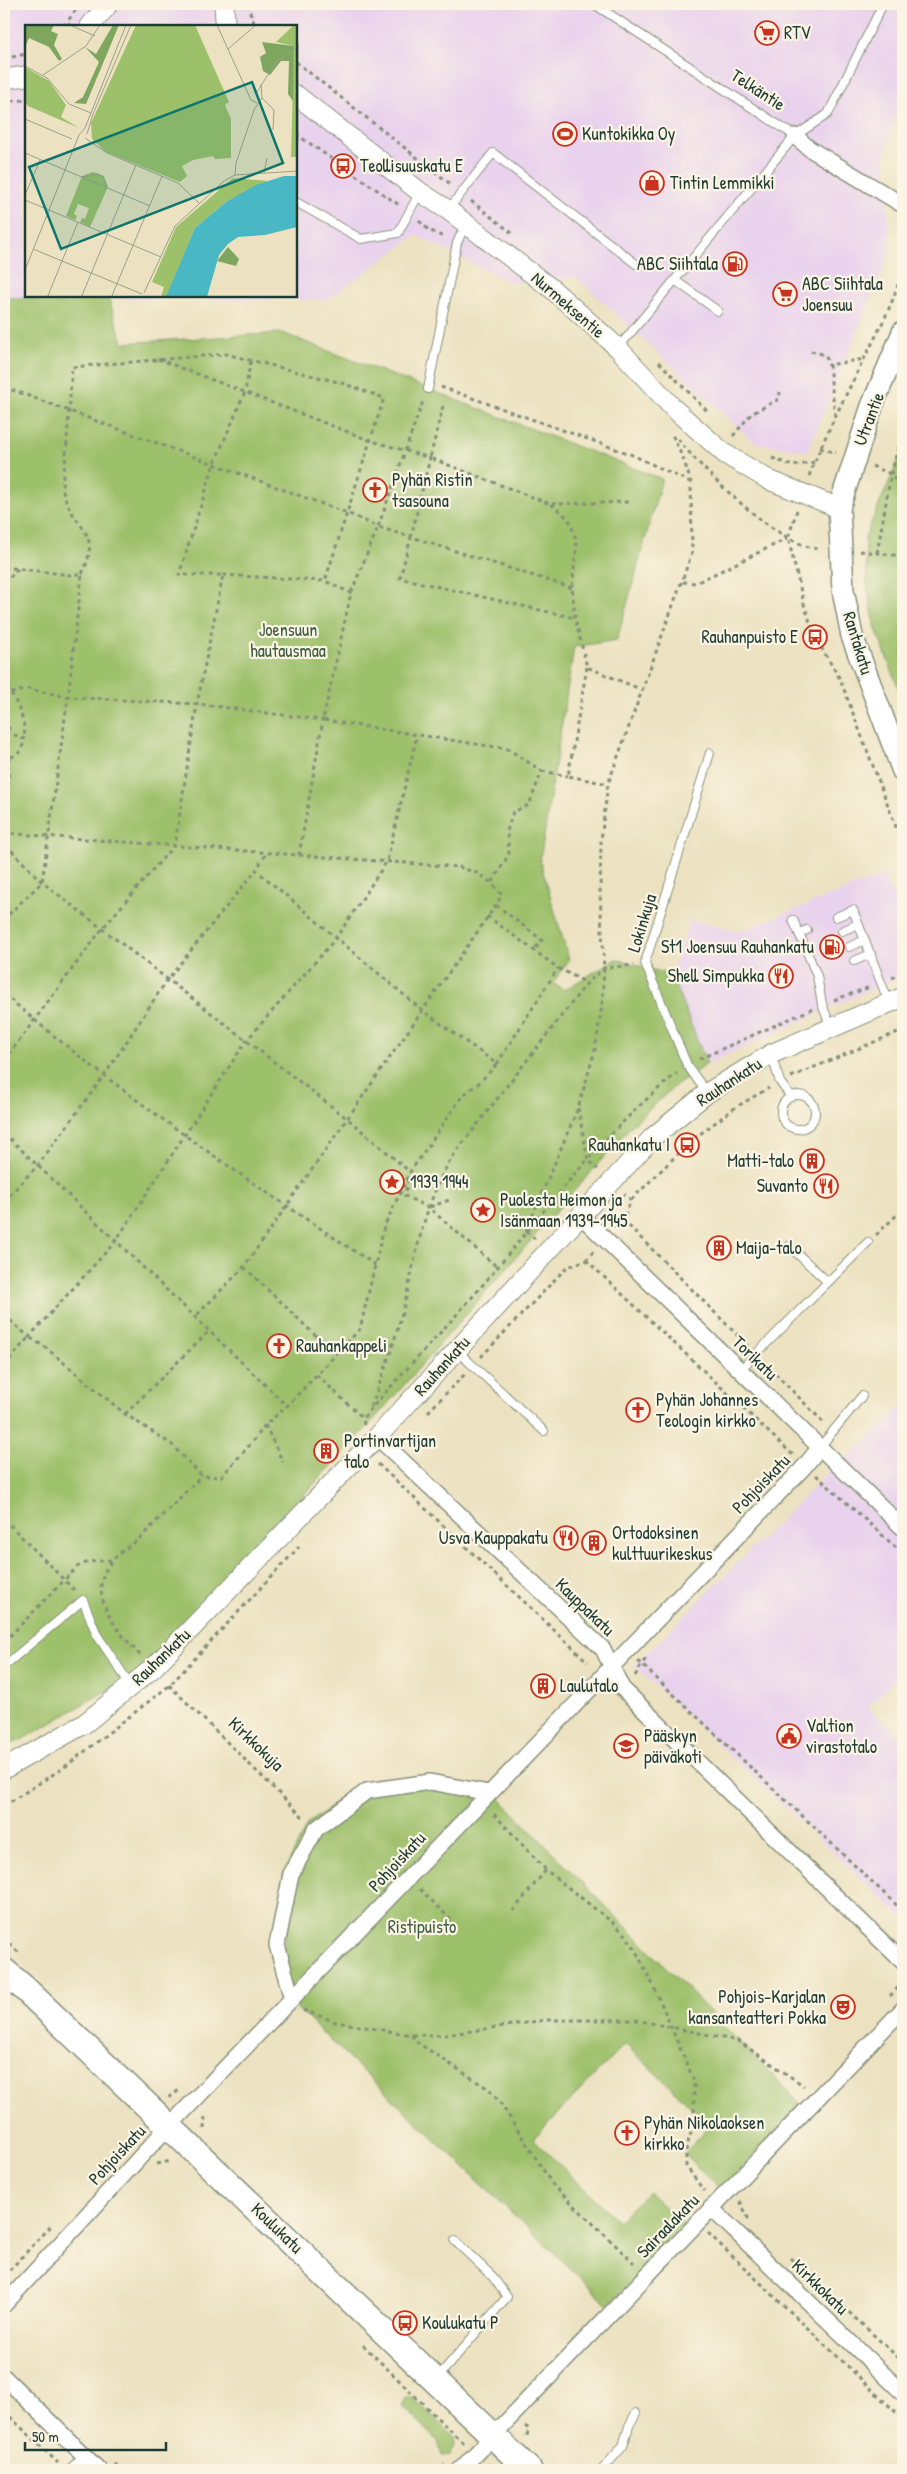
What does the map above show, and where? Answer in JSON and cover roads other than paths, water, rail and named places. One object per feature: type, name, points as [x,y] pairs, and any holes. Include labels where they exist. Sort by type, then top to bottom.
[{"type":"main road","name":"Utrantie","points":[[839,508],[872,406],[903,332]]},
{"type":"main road","name":"Rantakatu","points":[[839,508],[844,590],[852,636],[903,771]]},
{"type":"main road","name":"Koulukatu","points":[[4,1965],[24,1988]]},
{"type":"main road","name":"Koulukatu","points":[[4,1971],[170,2126],[528,2470]]},
{"type":"street","points":[[91,25],[107,5]]},
{"type":"street","points":[[107,5],[109,25]]},
{"type":"street","points":[[4,79],[25,75]]},
{"type":"street","name":"Nurmeksentie","points":[[298,97],[420,192],[466,223],[552,289],[618,348],[673,408],[725,454],[768,480],[839,508]]},
{"type":"street","name":"Telkäntie","points":[[795,136],[810,149],[903,205]]},
{"type":"street","name":"Rauhankatu","points":[[4,1769],[84,1724],[153,1668],[377,1437],[653,1137],[707,1093],[772,1054],[896,1000]]},
{"type":"street","name":"Torikatu","points":[[581,1216],[903,1528]]},
{"type":"street","name":"Kauppakatu","points":[[377,1437],[603,1649],[622,1688],[903,1962]]},
{"type":"street","name":"Pohjoiskatu","points":[[4,2305],[170,2126],[791,1481],[820,1447]]},
{"type":"street","points":[[292,1999],[277,1945],[291,1874],[316,1829],[367,1791],[430,1782],[489,1793]]},
{"type":"street","name":"Sairaalakatu","points":[[460,2470],[903,2009]]},
{"type":"street","name":"Kirkkokatu","points":[[711,2208],[903,2393]]},
{"type":"street","points":[[4,2378],[99,2470]]},
{"type":"lane","name":"Telkäntie","points":[[594,4],[795,136]]},
{"type":"lane","points":[[618,348],[676,281],[795,136],[828,114],[883,4]]},
{"type":"lane","points":[[448,210],[494,153],[636,264]]},
{"type":"lane","points":[[298,203],[361,239],[398,233],[420,192]]},
{"type":"lane","points":[[428,389],[457,243],[466,223]]},
{"type":"lane","points":[[676,281],[718,311]]},
{"type":"lane","name":"Lokinkuja","points":[[707,1093],[687,1065],[645,964],[710,753]]},
{"type":"lane","points":[[836,917],[853,910],[871,954],[896,1000]]},
{"type":"lane","points":[[793,920],[803,931],[804,946],[811,963],[821,975],[822,1004],[831,1028]]},
{"type":"lane","points":[[842,931],[858,924]]},
{"type":"lane","points":[[849,947],[865,940]]},
{"type":"lane","points":[[804,946],[812,943]]},
{"type":"lane","points":[[854,960],[871,954]]},
{"type":"lane","points":[[811,963],[819,960]]},
{"type":"lane","points":[[772,1054],[780,1082],[791,1097]]},
{"type":"lane","points":[[801,1095],[811,1101],[814,1106],[814,1117],[808,1126],[792,1127],[784,1120],[783,1104],[791,1097],[801,1095]]},
{"type":"lane","points":[[740,1370],[868,1242]]},
{"type":"lane","points":[[789,1246],[828,1282]]},
{"type":"lane","points":[[456,1350],[544,1431]]},
{"type":"lane","points":[[820,1447],[862,1396]]},
{"type":"lane","points":[[4,1666],[84,1600],[97,1635],[131,1686]]},
{"type":"lane","points":[[435,2380],[507,2298],[493,2277],[455,2241]]},
{"type":"lane","points":[[602,2470],[623,2446],[629,2426],[636,2413]]},
{"type":"lane","points":[[69,2470],[84,2455]]},
{"type":"place","name":"RTV","points":[[767,33]]},
{"type":"place","name":"Kuntokikka Oy","points":[[565,134]]},
{"type":"place","name":"Teollisuuskatu E","points":[[343,166]]},
{"type":"place","name":"Tintin Lemmikki","points":[[652,183]]},
{"type":"place","name":"ABC Siihtala","points":[[735,264]]},
{"type":"place","name":"ABC Siihtala Joensuu","points":[[785,294]]},
{"type":"place","name":"Pyhän Ristin tsasouna","points":[[375,490]]},
{"type":"place","name":"Rauhanpuisto E","points":[[815,637]]},
{"type":"place","name":"St1 Joensuu Rauhankatu","points":[[832,947]]},
{"type":"place","name":"Shell Simpukka","points":[[781,976]]},
{"type":"place","name":"Rauhankatu I","points":[[687,1145]]},
{"type":"place","name":"Matti-talo","points":[[812,1161]]},
{"type":"place","name":"1939 1944","points":[[392,1182]]},
{"type":"place","name":"Suvanto","points":[[826,1186]]},
{"type":"place","name":"Puolesta Heimon ja Isänmaan 1939-1945","points":[[483,1210]]},
{"type":"place","name":"Maija-talo","points":[[719,1248]]},
{"type":"place","name":"Rauhankappeli","points":[[279,1346]]},
{"type":"place","name":"Pyhän Johannes Teologin kirkko","points":[[638,1410]]},
{"type":"place","name":"Portinvartijan talo","points":[[326,1451]]},
{"type":"place","name":"Usva Kauppakatu","points":[[566,1538]]},
{"type":"place","name":"Ortodoksinen kulttuurikeskus","points":[[594,1543]]},
{"type":"place","name":"Laulutalo","points":[[543,1686]]},
{"type":"place","name":"Valtion virastotalo","points":[[789,1736]]},
{"type":"place","name":"Pääskyn päiväkoti","points":[[626,1746]]},
{"type":"place","name":"Pohjois-Karjalan kansanteatteri Pokka","points":[[843,2007]]},
{"type":"place","name":"Pyhän Nikolaoksen kirkko","points":[[627,2133]]},
{"type":"place","name":"Koulukatu P","points":[[405,2323]]},
{"type":"park label","name":"Joensuun hautausmaa","points":[[288,640]]},
{"type":"park label","name":"Ristipuisto","points":[[422,1927]]}]
